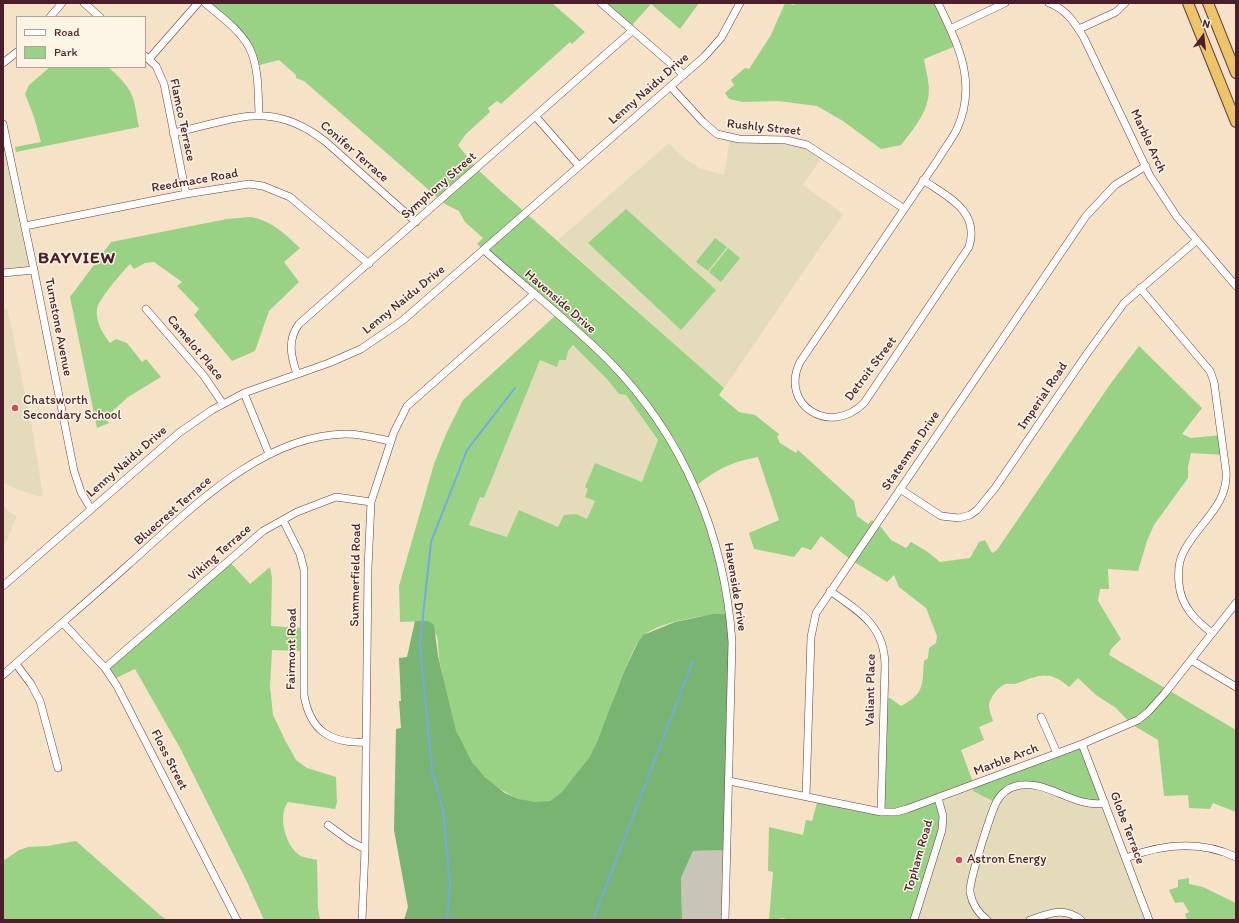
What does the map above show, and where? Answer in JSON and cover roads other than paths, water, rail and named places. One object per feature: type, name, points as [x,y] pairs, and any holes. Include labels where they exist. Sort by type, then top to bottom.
[{"type":"highway","points":[[1188,3],[1236,122]]},
{"type":"highway","points":[[1208,3],[1236,73]]},
{"type":"street","points":[[51,16],[62,3]]},
{"type":"street","points":[[84,3],[99,16]]},
{"type":"street","points":[[147,57],[198,3]]},
{"type":"street","points":[[205,3],[234,28],[249,46],[254,61],[259,114]]},
{"type":"street","points":[[601,3],[684,75]]},
{"type":"street","name":"Lenny Naidu Drive","points":[[3,586],[180,432],[223,404],[244,393],[348,355],[379,338],[418,309],[704,57],[721,38],[740,3]]},
{"type":"street","name":"Detroit Street","points":[[923,180],[957,204],[966,213],[972,232],[969,247],[864,403],[858,409],[843,416],[830,418],[816,415],[803,403],[798,393],[794,380],[798,366],[957,129],[965,102],[966,82],[963,61],[938,3]]},
{"type":"street","points":[[950,29],[1005,3]]},
{"type":"street","name":"Marble Arch","points":[[1049,3],[1067,14],[1079,29],[1146,166],[1169,206],[1236,286]]},
{"type":"street","points":[[1079,29],[1116,12],[1125,3]]},
{"type":"street","name":"Symphony Street","points":[[297,374],[291,348],[292,336],[296,329],[632,31]]},
{"type":"street","points":[[3,63],[16,53]]},
{"type":"street","name":"Flamco Terrace","points":[[147,57],[156,66],[164,84],[186,194]]},
{"type":"street","name":"Rushly Street","points":[[671,87],[703,122],[717,134],[735,139],[786,140],[807,145],[903,208]]},
{"type":"street","name":"Conifer Terrace","points":[[173,133],[259,114],[285,118],[311,130],[416,222]]},
{"type":"street","points":[[536,117],[579,166]]},
{"type":"street","name":"Turnstone Avenue","points":[[4,129],[74,471],[81,492],[91,509]]},
{"type":"street","name":"Statesman Drive","points":[[806,796],[812,627],[816,613],[1086,216],[1115,184],[1146,166]]},
{"type":"street","name":"Reedmace Road","points":[[25,226],[186,194],[249,184],[278,191],[302,206],[369,264]]},
{"type":"street","name":"Imperial Road","points":[[900,489],[941,516],[959,518],[970,516],[991,494],[1124,303],[1197,240]]},
{"type":"street","name":"Havenside Drive","points":[[484,250],[603,355],[643,399],[679,454],[707,515],[720,559],[730,622],[732,668],[725,920]]},
{"type":"street","points":[[3,273],[34,270]]},
{"type":"street","points":[[1140,288],[1207,365],[1214,382],[1226,471],[1226,485],[1221,499],[1183,553],[1179,574],[1180,590],[1183,602],[1197,621],[1212,634]]},
{"type":"street","name":"Summerfield Road","points":[[362,920],[365,849],[368,540],[371,502],[390,441],[407,406],[534,294]]},
{"type":"street","name":"Camelot Place","points":[[146,309],[204,376],[223,404]]},
{"type":"street","points":[[244,393],[269,454]]},
{"type":"street","name":"Bluecrest Terrace","points":[[3,675],[217,487],[242,470],[269,454],[310,440],[346,434],[390,441]]},
{"type":"street","name":"Viking Terrace","points":[[105,668],[263,531],[304,509],[336,497],[371,502]]},
{"type":"street","name":"Fairmont Road","points":[[283,520],[300,554],[304,570],[304,695],[309,714],[315,724],[327,736],[344,742],[365,742]]},
{"type":"street","name":"Valiant Place","points":[[830,591],[871,622],[884,648],[885,666],[881,812]]},
{"type":"street","name":"Marble Arch","points":[[729,781],[881,812],[896,812],[938,798],[1082,744],[1129,724],[1148,712],[1236,603]]},
{"type":"street","name":"Floss Street","points":[[63,623],[105,668],[122,693],[236,920]]},
{"type":"street","points":[[1191,660],[1236,687]]},
{"type":"street","points":[[16,664],[31,684],[40,701],[58,768]]},
{"type":"street","points":[[1041,717],[1057,753]]},
{"type":"street","name":"Globe Terrace","points":[[1082,744],[1149,920]]},
{"type":"street","points":[[987,920],[980,914],[973,904],[970,889],[974,869],[997,802],[1004,793],[1013,787],[1031,785],[1088,803],[1104,803]]},
{"type":"street","name":"Topham Road","points":[[914,920],[943,823],[938,798]]},
{"type":"street","points":[[328,825],[350,841],[365,849]]},
{"type":"street","points":[[1126,858],[1152,849],[1180,845],[1212,848],[1236,857]]},
{"type":"street","points":[[1030,920],[1059,911],[1075,916],[1081,920]]},
{"type":"waterway","points":[[447,920],[450,886],[443,810],[432,771],[420,644],[431,542],[467,450],[515,388]]},
{"type":"waterway","points":[[593,920],[693,661]]},
{"type":"place","name":"Chatsworth Secondary School","points":[[15,408]]},
{"type":"place","name":"Astron Energy","points":[[959,860]]},
{"type":"district","name":"BAYVIEW","points":[[77,259]]}]
